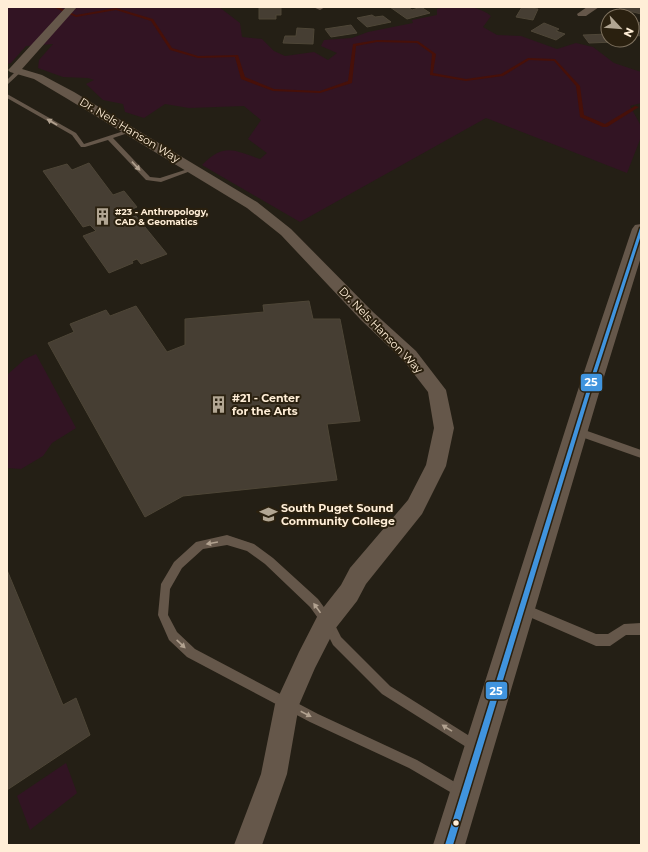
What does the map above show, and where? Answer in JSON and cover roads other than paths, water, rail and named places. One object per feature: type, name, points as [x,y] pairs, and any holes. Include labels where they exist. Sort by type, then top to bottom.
[{"type":"street","name":"Dr. Nels Hanson Way","points":[[72,7],[45,34],[14,70],[13,77],[38,77],[70,94],[252,205],[286,232],[367,316],[410,356],[437,390],[444,428],[436,466],[415,507],[358,576],[349,593],[327,621],[307,660],[287,704],[274,774],[248,845]]},
{"type":"street","points":[[582,14],[594,7]]},
{"type":"street","points":[[449,845],[480,749],[576,431],[641,229]]},
{"type":"lane","points":[[7,96],[74,134],[83,146],[129,131]]},
{"type":"lane","points":[[109,138],[148,179],[153,181],[161,180],[193,169]]},
{"type":"lane","points":[[576,431],[641,454]]},
{"type":"lane","points":[[465,795],[413,764],[287,704],[191,653],[172,636],[163,615],[165,588],[178,565],[200,545],[227,540],[250,548],[269,561],[314,603],[327,621],[337,641],[386,690],[480,749]]},
{"type":"lane","points":[[522,608],[596,640],[610,640],[624,630],[641,629]]},
{"type":"waterway","points":[[55,7],[76,16],[116,9],[152,20],[171,49],[198,57],[237,56],[243,78],[273,90],[320,92],[350,82],[354,45],[377,41],[418,42],[434,54],[431,74],[466,80],[502,75],[528,59],[555,60],[578,86],[582,116],[605,126],[637,107]]},
{"type":"place","name":"#23 - Anthropology, CAD & Geomatics","points":[[102,217]]},
{"type":"place","name":"#21 - Center for the Arts","points":[[219,404]]},
{"type":"place","name":"South Puget Sound Community College","points":[[268,514]]}]
